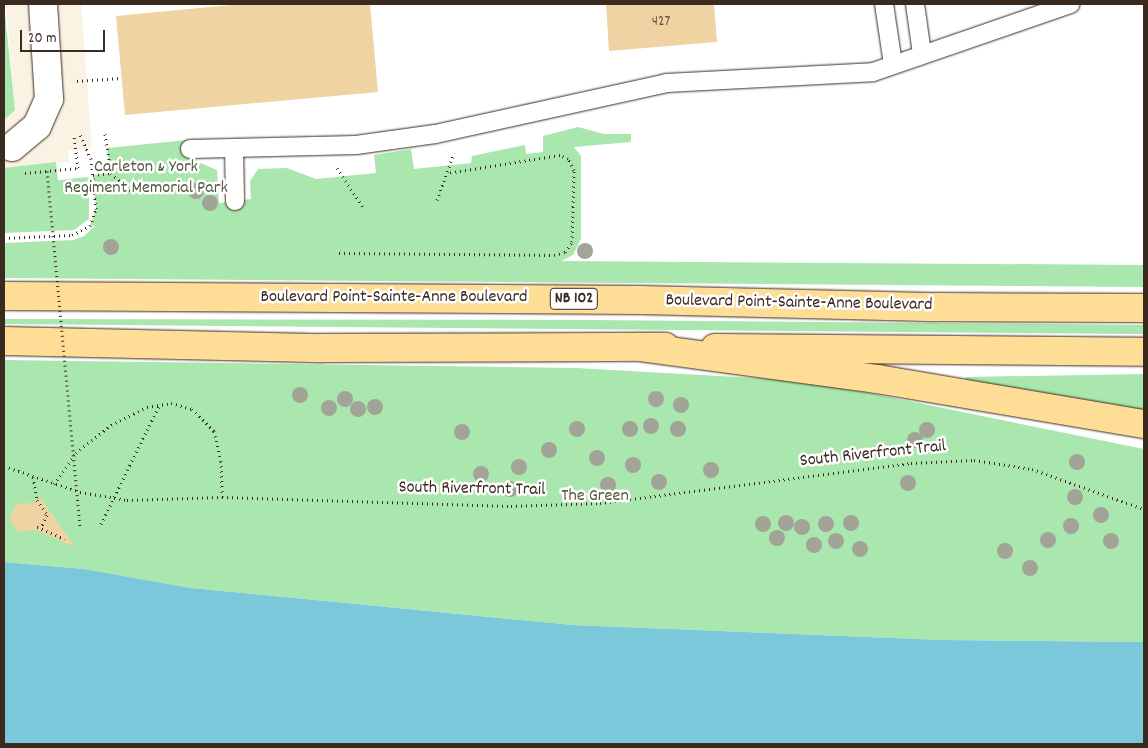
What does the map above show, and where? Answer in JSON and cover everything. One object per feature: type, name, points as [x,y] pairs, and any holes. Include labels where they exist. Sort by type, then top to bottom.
[{"type":"main road","name":"Boulevard Point-Sainte-Anne Boulevard","points":[[4,296],[631,300],[937,307],[1144,308]]},
{"type":"main road","points":[[4,341],[323,348],[640,347],[1144,352]]},
{"type":"main road","points":[[640,347],[878,379],[1144,424]]},
{"type":"street","points":[[8,147],[37,126],[50,99],[43,4]]},
{"type":"lane","points":[[884,4],[892,64]]},
{"type":"lane","points":[[915,4],[922,54]]},
{"type":"lane","points":[[190,149],[356,145],[435,134],[666,83],[873,72],[1071,4]]},
{"type":"lane","points":[[234,148],[235,201]]},
{"type":"path","points":[[76,81],[121,78]]},
{"type":"path","points":[[74,134],[78,168],[47,171],[80,526]]},
{"type":"path","points":[[4,238],[80,234],[95,220],[93,175],[88,148],[80,134]]},
{"type":"path","points":[[105,134],[110,173],[130,191]]},
{"type":"path","points":[[437,200],[455,150]]},
{"type":"path","points":[[339,254],[554,255],[565,252],[572,242],[574,170],[568,159],[560,154],[447,172]]},
{"type":"path","points":[[333,161],[363,207]]},
{"type":"path","points":[[93,175],[110,173]]},
{"type":"path","points":[[101,524],[160,403]]},
{"type":"path","points":[[54,484],[66,466],[89,441],[134,412],[160,403],[182,404],[192,408],[214,431],[221,461],[222,497]]},
{"type":"path","name":"South Riverfront Trail","points":[[4,466],[54,484],[127,500],[222,497],[511,506],[600,503],[901,464],[974,460],[1032,470],[1144,509]]},
{"type":"path","points":[[33,477],[37,500],[47,515],[39,528],[65,539]]},
{"type":"shaded area","points":[[6,4],[81,4],[92,148],[68,151],[69,162],[4,168],[4,120],[15,110]]},
{"type":"green space","points":[[4,4],[15,110],[4,120]]},
{"type":"green space","name":"Carleton & York Regiment Memorial Park","points":[[578,127],[604,134],[631,134],[631,142],[574,147],[581,156],[581,239],[573,255],[561,261],[1144,265],[1144,287],[4,278],[4,243],[74,240],[84,236],[95,226],[90,226],[96,209],[93,175],[110,173],[107,148],[187,140],[198,162],[217,170],[219,203],[251,199],[250,181],[258,169],[287,168],[316,179],[376,173],[374,155],[411,149],[414,169],[471,163],[472,156],[525,145],[526,154],[543,152],[543,136]]},
{"type":"green space","points":[[56,162],[58,180],[89,177],[89,219],[74,230],[4,233],[4,168]]},
{"type":"green space","points":[[4,319],[590,320],[1144,325],[1144,334],[4,324]]},
{"type":"green space","name":"The Green","points":[[4,360],[576,368],[810,381],[1144,449],[1144,642],[943,640],[573,625],[191,588],[84,569],[4,562]]},
{"type":"green space","points":[[1144,374],[1144,413],[967,383],[966,377]]},
{"type":"water","points":[[4,562],[84,569],[191,588],[573,625],[943,640],[1144,642],[1144,744],[4,744]]},
{"type":"building","points":[[241,4],[370,4],[378,92],[125,115],[116,16]]},
{"type":"building","points":[[606,4],[714,4],[717,42],[609,51]]},
{"type":"building","points":[[40,497],[75,547],[35,530],[18,532],[9,518],[16,504],[32,503]]}]
